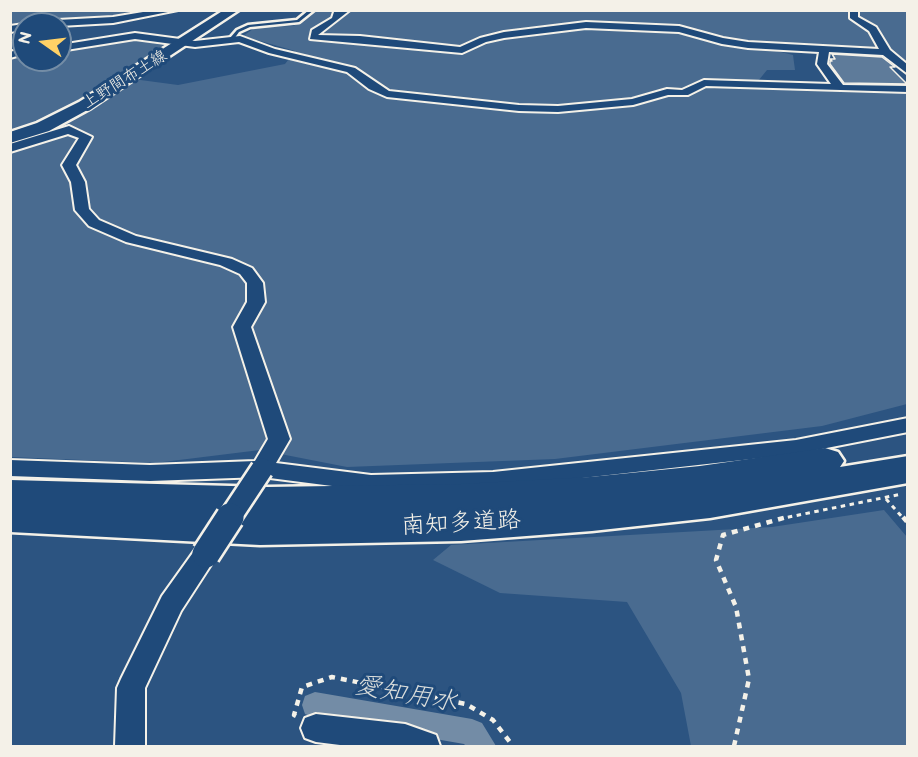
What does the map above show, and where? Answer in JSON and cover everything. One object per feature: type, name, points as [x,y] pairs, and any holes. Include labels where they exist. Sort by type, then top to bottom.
[{"type":"highway","name":"南知多道路","points":[[10,494],[268,502],[461,500],[700,480],[908,446]]},
{"type":"highway","name":"南知多道路","points":[[10,517],[260,529],[461,525],[592,516],[897,484]]},
{"type":"main road","name":"上野間布土線","points":[[10,138],[43,127],[85,105],[233,10]]},
{"type":"street","points":[[72,22],[113,20],[174,10]]},
{"type":"street","points":[[346,10],[337,14],[336,19],[315,32],[313,37],[360,39],[462,50],[483,40],[504,35],[586,25],[679,28],[722,41],[886,52]]},
{"type":"street","points":[[854,10],[854,18],[873,30],[886,52],[908,71]]},
{"type":"street","points":[[72,46],[135,36],[184,43],[232,38],[272,51],[351,70],[373,87],[387,94],[490,106],[558,109],[633,102],[667,93],[684,93],[704,83],[908,89]]},
{"type":"street","points":[[824,49],[822,64],[840,88]]},
{"type":"street","points":[[10,148],[69,130],[86,137],[69,165],[78,182],[82,210],[94,223],[131,239],[226,262],[246,271],[255,283],[256,302],[242,327],[279,439],[262,469],[171,604],[131,688],[129,747]]},
{"type":"street","points":[[10,468],[150,473],[262,469],[371,483],[493,480],[795,447],[908,424]]},
{"type":"street","points":[[316,728],[405,739],[425,747]]},
{"type":"lane","points":[[232,38],[238,31],[249,26],[288,24],[298,21],[312,10]]},
{"type":"path","points":[[897,484],[908,493]]},
{"type":"path","points":[[897,484],[908,523]]},
{"type":"path","points":[[734,747],[748,679],[736,608],[716,560],[723,535],[897,484]]},
{"type":"path","points":[[316,728],[294,715],[302,687],[332,677],[466,704],[493,720],[513,747]]},
{"type":"shaded area","points":[[11,11],[155,11],[114,17],[72,18],[72,12],[12,12],[11,27]]},
{"type":"shaded area","points":[[307,11],[907,11],[907,68],[889,51],[778,45],[777,51],[793,55],[795,70],[767,70],[754,86],[861,92],[907,91],[907,404],[822,426],[555,459],[347,467],[260,450],[155,463],[11,457],[11,143],[38,134],[93,107],[133,79],[178,85],[285,64],[295,51],[243,36],[256,27],[294,26]]},
{"type":"shaded area","points":[[130,38],[166,46],[81,105],[36,126],[11,134],[10,57],[12,56],[12,72],[72,72],[72,47]]},
{"type":"shaded area","points":[[884,510],[907,537],[907,746],[691,746],[681,693],[627,602],[500,593],[433,560],[451,545],[772,527]]},
{"type":"building","points":[[832,54],[882,57],[895,67],[890,67],[907,84],[844,83],[830,64],[832,61],[830,59],[835,59]]},
{"type":"waterway","name":"愛知用水","points":[[315,705],[472,732],[482,746]]}]
